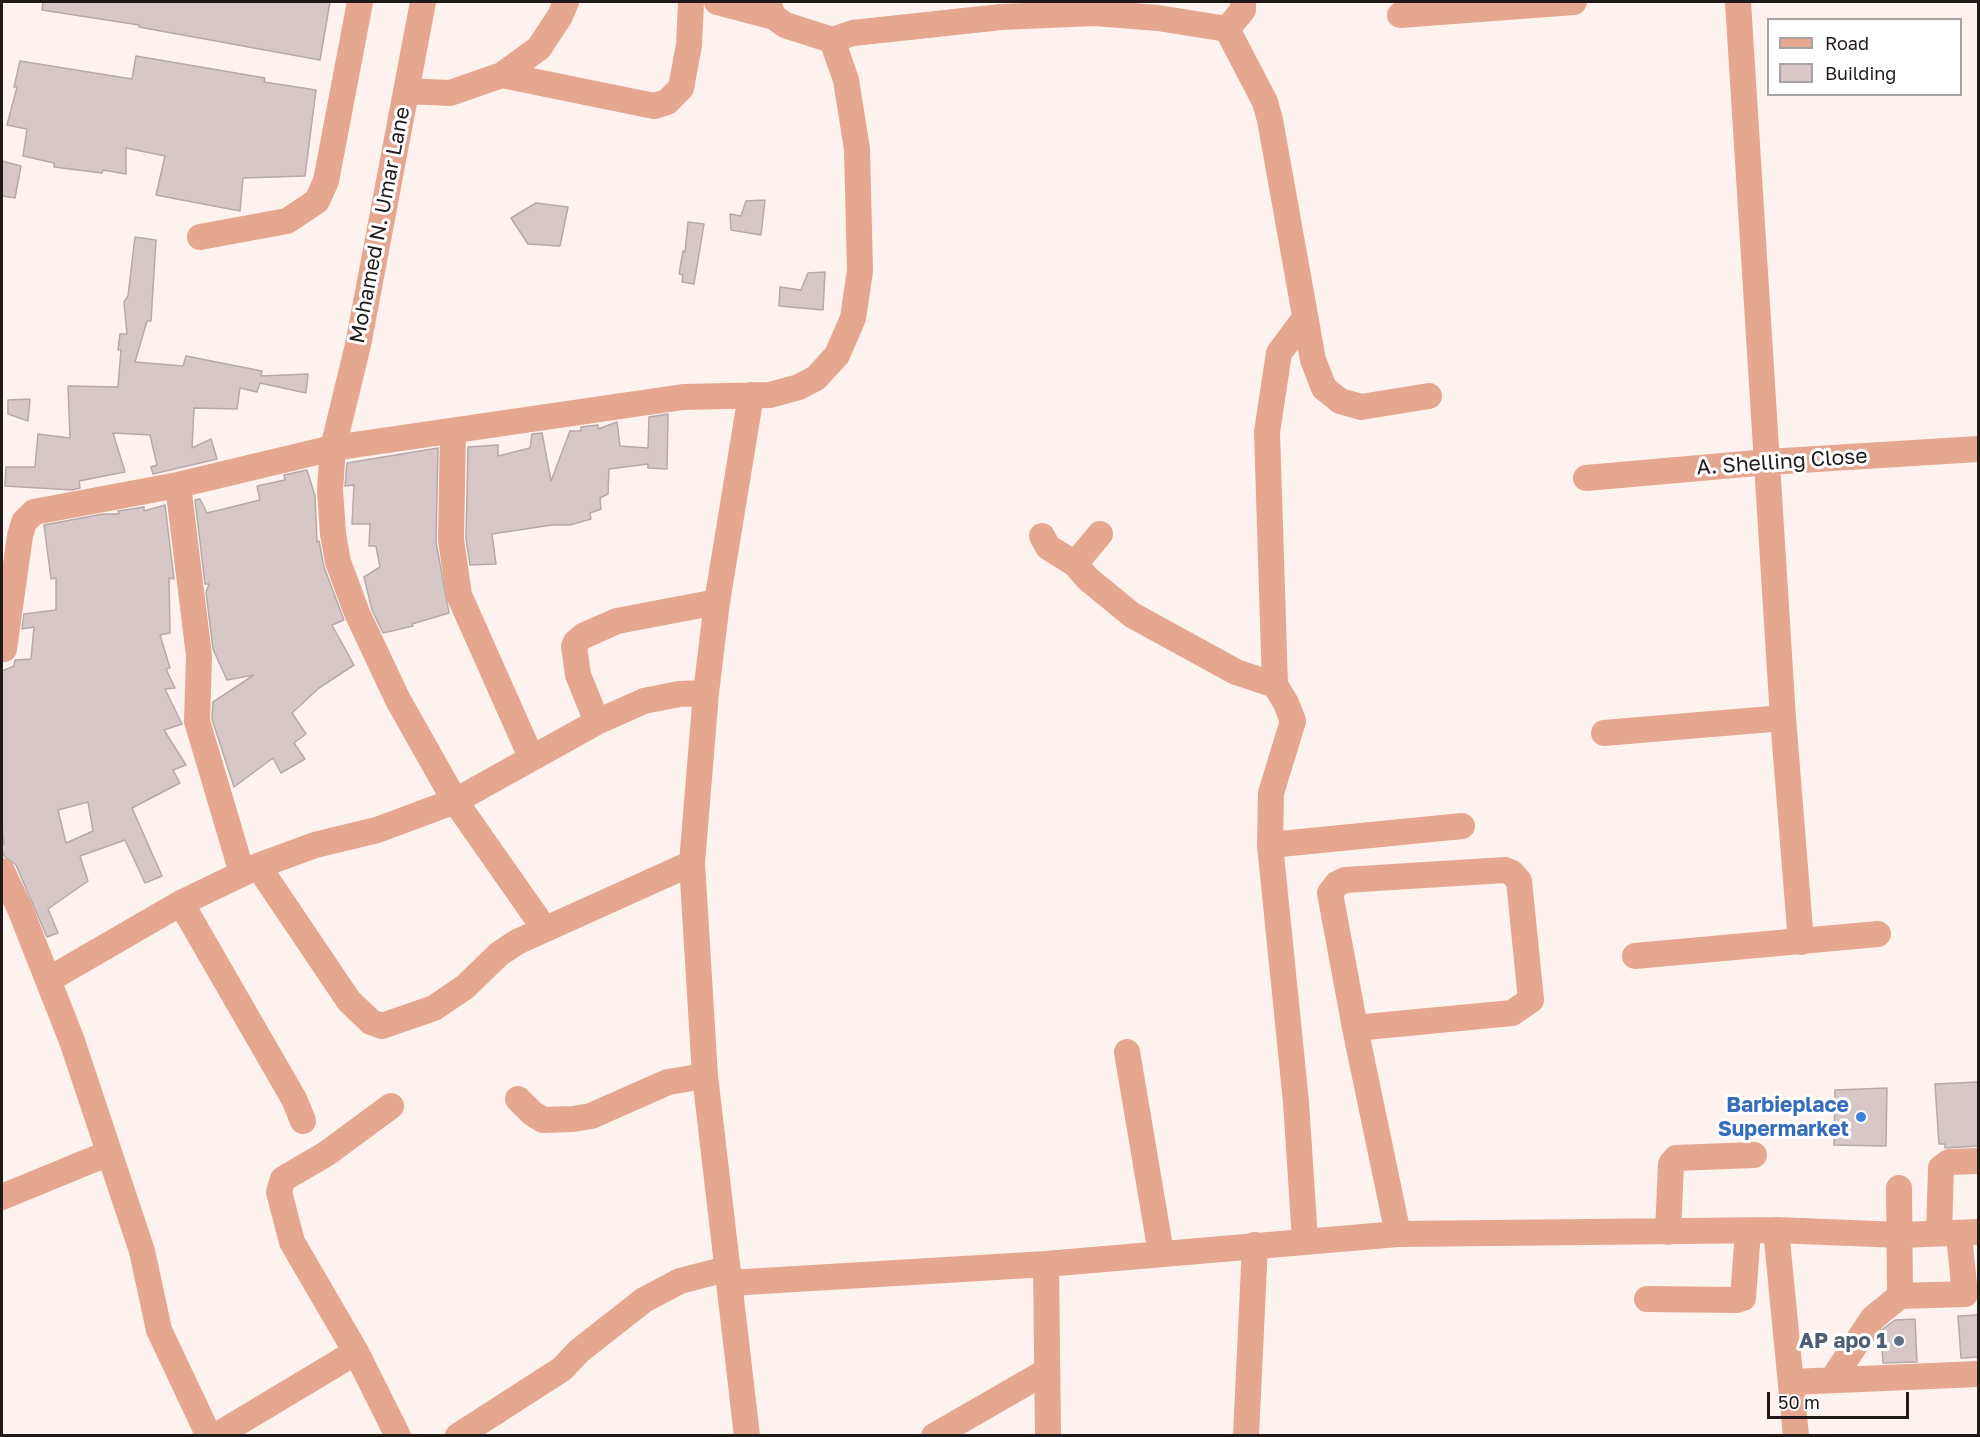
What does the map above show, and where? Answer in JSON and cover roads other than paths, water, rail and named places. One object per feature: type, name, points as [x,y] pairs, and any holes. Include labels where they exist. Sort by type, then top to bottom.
[{"type":"street","points":[[201,237],[287,221],[317,201],[326,181],[360,2]]},
{"type":"street","name":"Mohamed N. Umar Lane","points":[[423,2],[357,345],[333,448],[330,490],[332,527],[338,562],[357,613],[398,700],[454,801],[544,928]]},
{"type":"street","points":[[406,91],[450,93],[502,75],[539,48],[560,16],[566,2]]},
{"type":"street","points":[[502,75],[654,106],[667,102],[681,88],[689,45],[690,2]]},
{"type":"street","points":[[717,2],[765,7],[785,25],[832,40],[853,33],[1001,9],[1158,18],[1227,29]]},
{"type":"street","points":[[1227,29],[1243,10],[1243,2]]},
{"type":"street","points":[[1400,15],[1574,2]]},
{"type":"street","points":[[1738,2],[1783,718],[1801,942]]},
{"type":"street","points":[[1227,29],[1265,102],[1270,120],[1313,360],[1324,387],[1340,400],[1361,407],[1429,396]]},
{"type":"street","points":[[4,649],[20,536],[28,516],[178,485],[333,448],[683,398],[780,393],[816,378],[837,355],[853,318],[860,272],[857,149],[846,80],[832,40]]},
{"type":"street","points":[[1305,318],[1279,353],[1267,432],[1275,685],[1293,721],[1270,792],[1270,845],[1296,1102],[1305,1240]]},
{"type":"street","points":[[747,1436],[705,1076],[692,863],[706,693],[717,602],[751,395]]},
{"type":"street","points":[[453,430],[452,540],[459,595],[531,757]]},
{"type":"street","name":"A. Shelling Close","points":[[1586,478],[1768,462],[1978,449]]},
{"type":"street","points":[[178,485],[199,656],[198,721],[250,869],[349,1001],[371,1022],[382,1026],[434,1008],[465,987],[499,954],[544,928],[692,863]]},
{"type":"street","points":[[1076,564],[1100,534]]},
{"type":"street","points":[[1042,536],[1048,547],[1076,564],[1088,579],[1132,615],[1236,672],[1275,685]]},
{"type":"street","points":[[597,722],[578,675],[574,646],[576,642],[583,636],[617,621],[717,602]]},
{"type":"street","points":[[48,980],[181,903],[250,869],[315,845],[376,830],[454,801],[597,722],[644,701],[680,694],[706,693]]},
{"type":"street","points":[[1604,733],[1783,718]]},
{"type":"street","points":[[1270,845],[1462,826]]},
{"type":"street","points":[[1355,1028],[1512,1013],[1531,1000],[1519,881],[1512,873],[1504,870],[1345,880],[1336,884],[1330,893],[1355,1028],[1398,1234]]},
{"type":"street","points":[[2,871],[20,909],[48,980],[109,1153],[142,1251],[159,1330],[209,1436]]},
{"type":"street","points":[[181,903],[288,1088],[303,1121]]},
{"type":"street","points":[[1635,956],[1878,934]]},
{"type":"street","points":[[1127,1052],[1161,1253]]},
{"type":"street","points":[[518,1099],[543,1119],[573,1119],[591,1116],[668,1082],[705,1076]]},
{"type":"street","points":[[391,1106],[326,1154],[283,1179],[279,1192],[292,1242],[356,1352],[398,1436]]},
{"type":"street","points":[[2,1197],[109,1153]]},
{"type":"street","points":[[1668,1232],[1671,1164],[1677,1158],[1754,1155]]},
{"type":"street","points":[[1832,1380],[1873,1318],[1884,1306],[1900,1296],[1972,1297],[1964,1239],[1941,1168],[1949,1162],[1978,1161]]},
{"type":"street","points":[[1899,1188],[1900,1296]]},
{"type":"street","points":[[458,1436],[562,1369],[579,1351],[644,1300],[680,1281],[728,1276],[1046,1264],[1305,1240],[1398,1234],[1776,1230],[1964,1239]]},
{"type":"street","points":[[1776,1230],[1796,1436]]},
{"type":"street","points":[[1647,1299],[1737,1300],[1743,1298],[1748,1231]]},
{"type":"street","points":[[1246,1436],[1255,1245]]},
{"type":"street","points":[[1046,1264],[1048,1436]]},
{"type":"street","points":[[216,1436],[356,1352]]},
{"type":"street","points":[[934,1436],[1047,1371]]},
{"type":"street","points":[[1791,1382],[1978,1374]]},
{"type":"place","name":"Barbieplace Supermarket","points":[[1861,1117]]},
{"type":"place","name":"AP apo 1","points":[[1899,1341]]}]
